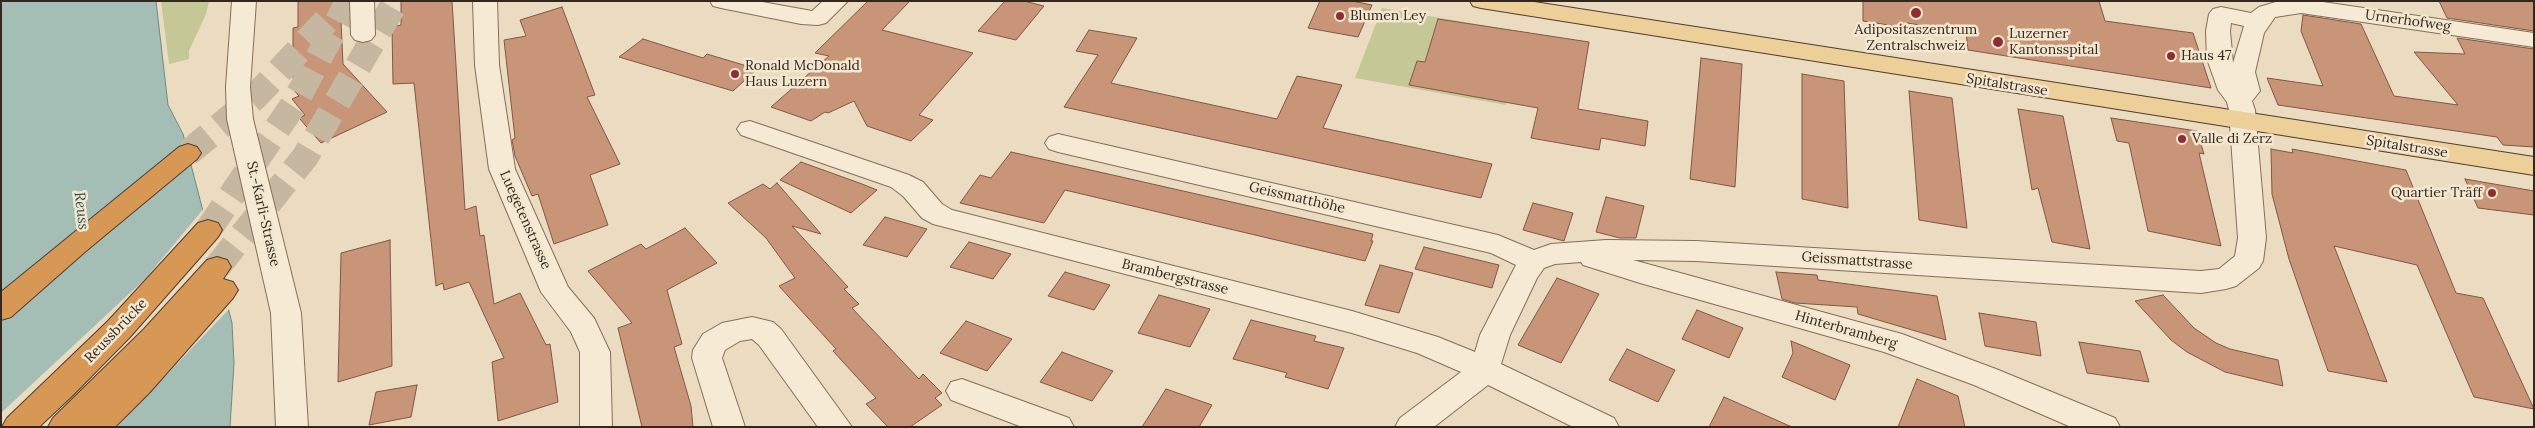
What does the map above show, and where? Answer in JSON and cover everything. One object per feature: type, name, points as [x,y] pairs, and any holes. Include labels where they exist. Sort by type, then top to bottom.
[{"type":"highway","points":[[1,309],[76,244],[188,153]]},
{"type":"highway","name":"Reussbrücke","points":[[18,427],[119,329],[208,230]]},
{"type":"highway","points":[[64,427],[155,337],[220,278],[139,383],[95,427]]},
{"type":"main road","name":"Spitalstrasse","points":[[1481,1],[2241,111],[2534,166]]},
{"type":"street","name":"St.-Karli-Strasse","points":[[244,1],[238,87],[240,119],[286,313],[292,427]]},
{"type":"street","points":[[362,1],[363,35]]},
{"type":"street","name":"Luegetenstrasse","points":[[485,1],[487,65],[502,169],[556,292],[583,326],[595,352],[597,384],[596,427]]},
{"type":"street","points":[[721,1],[801,17],[818,18],[837,1]]},
{"type":"street","name":"Urnerhofweg","points":[[2258,22],[2268,12],[2280,8],[2301,6],[2534,40]]},
{"type":"street","points":[[2221,14],[2258,22],[2252,33],[2243,72],[2247,91],[2241,111],[2230,90],[2219,59],[2218,31],[2221,14]]},
{"type":"street","name":"Geissmattstrasse","points":[[1534,261],[1550,254],[1606,250],[1696,251],[2201,282],[2226,279],[2249,261],[2252,238],[2241,111]]},
{"type":"street","name":"Brambergstrasse","points":[[750,129],[900,181],[913,189],[932,210],[943,217],[1352,322],[1445,352],[1603,427]]},
{"type":"street","name":"Geissmatthöhe","points":[[1058,143],[1498,245],[1534,261]]},
{"type":"street","name":"Hinterbramberg","points":[[1582,253],[1640,273],[1891,342],[2104,427]]},
{"type":"street","points":[[1411,427],[1484,371],[1495,335],[1513,294],[1534,261]]},
{"type":"street","points":[[729,427],[707,358],[708,350],[714,342],[733,331],[752,328],[762,330],[770,337],[836,427]]},
{"type":"street","points":[[962,391],[1058,427]]},
{"type":"green space","points":[[161,1],[209,1],[206,14],[189,51],[189,59],[169,64]]},
{"type":"green space","points":[[1382,8],[1523,32],[1506,105],[1355,78]]},
{"type":"water","name":"Reuss","points":[[1,1],[156,1],[168,105],[183,134],[232,323],[234,363],[230,427],[1,427]]},
{"type":"pier","points":[[205,207],[230,308],[117,427],[1,427],[1,413],[145,279]]},
{"type":"building","points":[[298,1],[340,1],[343,64],[387,112],[321,143],[299,118],[305,115],[292,99],[299,96],[292,88],[299,85],[293,78],[293,28],[298,27]]},
{"type":"building","points":[[401,1],[452,1],[465,210],[476,206],[480,236],[484,235],[494,304],[520,293],[546,345],[550,344],[558,402],[498,421],[492,362],[504,358],[469,282],[444,290],[443,283],[436,286],[414,83],[393,84],[392,27],[401,25]]},
{"type":"building","points":[[868,1],[910,1],[882,30],[973,53],[919,115],[933,120],[911,141],[867,126],[854,101],[828,113],[825,112],[811,121],[771,107],[829,56],[815,53]]},
{"type":"building","points":[[1005,1],[1024,1],[1044,6],[1016,40],[978,31]]},
{"type":"building","name":"Blumen Ley","points":[[1320,1],[1352,1],[1372,5],[1358,37],[1308,28]]},
{"type":"building","points":[[1863,1],[2099,1],[2105,21],[2193,33],[2211,88],[1968,50],[1966,32],[1907,23],[1908,28],[1863,21]]},
{"type":"building","points":[[2439,1],[2534,1],[2534,31],[2447,18]]},
{"type":"building","points":[[562,7],[595,95],[587,97],[620,164],[590,175],[608,225],[554,244],[538,194],[532,196],[515,156],[512,140],[515,138],[504,40],[526,36],[520,20]]},
{"type":"building","points":[[2303,15],[2361,24],[2394,96],[2458,105],[2414,52],[2465,54],[2457,38],[2534,49],[2534,147],[2503,145],[2497,137],[2278,105],[2267,78],[2323,86],[2301,31]]},
{"type":"building","points":[[1438,19],[1589,42],[1578,109],[1648,121],[1645,146],[1601,138],[1599,150],[1531,138],[1538,108],[1409,85],[1417,61],[1425,62]]},
{"type":"building","points":[[1089,30],[1137,38],[1111,83],[1277,119],[1297,76],[1342,85],[1323,128],[1492,164],[1481,198],[1064,107],[1098,55],[1076,51]]},
{"type":"building","points":[[643,39],[703,58],[707,54],[757,69],[733,91],[619,57]]},
{"type":"building","points":[[1701,58],[1742,64],[1735,187],[1690,179]]},
{"type":"building","points":[[1802,74],[1844,81],[1848,208],[1802,199]]},
{"type":"building","points":[[1909,91],[1952,98],[1967,228],[1919,220]]},
{"type":"building","points":[[2018,109],[2063,116],[2090,249],[2052,242],[2038,188],[2032,190]]},
{"type":"building","points":[[2111,118],[2197,131],[2204,154],[2199,153],[2221,246],[2148,231],[2129,143],[2117,141]]},
{"type":"building","points":[[2271,149],[2293,153],[2292,149],[2406,170],[2456,293],[2483,298],[2534,409],[2474,397],[2417,265],[2334,246],[2387,382],[2328,371],[2289,259],[2272,194]]},
{"type":"building","points":[[1011,152],[1373,234],[1371,241],[1373,241],[1365,261],[1065,190],[1044,223],[960,203],[980,175],[991,178]]},
{"type":"building","points":[[801,162],[877,190],[851,213],[780,180]]},
{"type":"building","points":[[2465,179],[2534,191],[2534,215],[2478,208]]},
{"type":"building","points":[[777,183],[821,234],[792,226],[848,287],[844,289],[859,304],[852,308],[919,379],[923,374],[942,393],[935,398],[942,405],[910,427],[888,427],[866,404],[876,398],[833,351],[836,349],[779,286],[795,278],[766,238],[728,203],[763,184],[770,189]]},
{"type":"building","points":[[1606,197],[1644,206],[1636,238],[1620,238],[1596,232]]},
{"type":"building","points":[[1533,203],[1573,213],[1564,241],[1523,230]]},
{"type":"building","points":[[885,217],[927,229],[907,257],[863,245]]},
{"type":"building","points":[[685,228],[717,263],[667,290],[682,344],[674,347],[691,406],[693,427],[642,427],[618,328],[632,323],[588,271],[641,244],[646,249]]},
{"type":"building","points":[[390,240],[392,366],[338,382],[341,253]]},
{"type":"building","points":[[969,242],[1011,254],[993,279],[950,267]]},
{"type":"building","points":[[1424,247],[1499,265],[1492,288],[1415,269]]},
{"type":"building","points":[[1380,265],[1413,273],[1399,313],[1365,305]]},
{"type":"building","points":[[1065,272],[1110,285],[1094,310],[1048,296]]},
{"type":"building","points":[[1776,272],[1817,275],[1818,280],[1937,296],[1946,340],[1858,314],[1857,307],[1795,303],[1782,299]]},
{"type":"building","points":[[1557,278],[1599,294],[1561,363],[1518,345]]},
{"type":"building","points":[[1159,295],[1210,309],[1190,347],[1138,333]]},
{"type":"building","points":[[2163,295],[2194,328],[2216,343],[2230,349],[2278,360],[2283,386],[2225,372],[2187,352],[2171,340],[2135,301]]},
{"type":"building","points":[[1697,310],[1743,328],[1729,358],[1682,339]]},
{"type":"building","points":[[1979,313],[2036,322],[2041,356],[1985,346]]},
{"type":"building","points":[[1251,320],[1316,336],[1314,341],[1344,348],[1328,389],[1285,377],[1287,373],[1233,359]]},
{"type":"building","points":[[966,321],[1012,339],[987,371],[940,353]]},
{"type":"building","points":[[1791,341],[1850,365],[1835,400],[1782,377],[1793,353]]},
{"type":"building","points":[[2079,342],[2140,351],[2149,382],[2087,373]]},
{"type":"building","points":[[1627,349],[1675,370],[1658,402],[1609,380]]},
{"type":"building","points":[[1062,352],[1113,371],[1092,401],[1040,382]]},
{"type":"building","points":[[1917,379],[1958,396],[1965,427],[1898,427]]},
{"type":"building","points":[[417,385],[411,417],[369,425],[376,392]]},
{"type":"building","points":[[1166,389],[1212,405],[1199,427],[1142,427]]},
{"type":"building","points":[[1724,397],[1792,427],[1709,427]]},
{"type":"tunnel","points":[[208,230],[294,104],[349,1]]},
{"type":"tunnel","points":[[217,267],[305,157],[396,1]]},
{"type":"tunnel","points":[[188,153],[255,97],[329,18]]},
{"type":"place","name":"Adipositaszentrum Zentralschweiz","points":[[1916,13]]},
{"type":"place","name":"Blumen Ley","points":[[1340,16]]},
{"type":"place","name":"Luzerner Kantonsspital","points":[[1998,42]]},
{"type":"place","name":"Haus 47","points":[[2171,56]]},
{"type":"place","name":"Ronald McDonald Haus Luzern","points":[[735,74]]},
{"type":"place","name":"Valle di Zerz","points":[[2182,139]]},
{"type":"place","name":"Quartier Träff","points":[[2492,193]]}]
